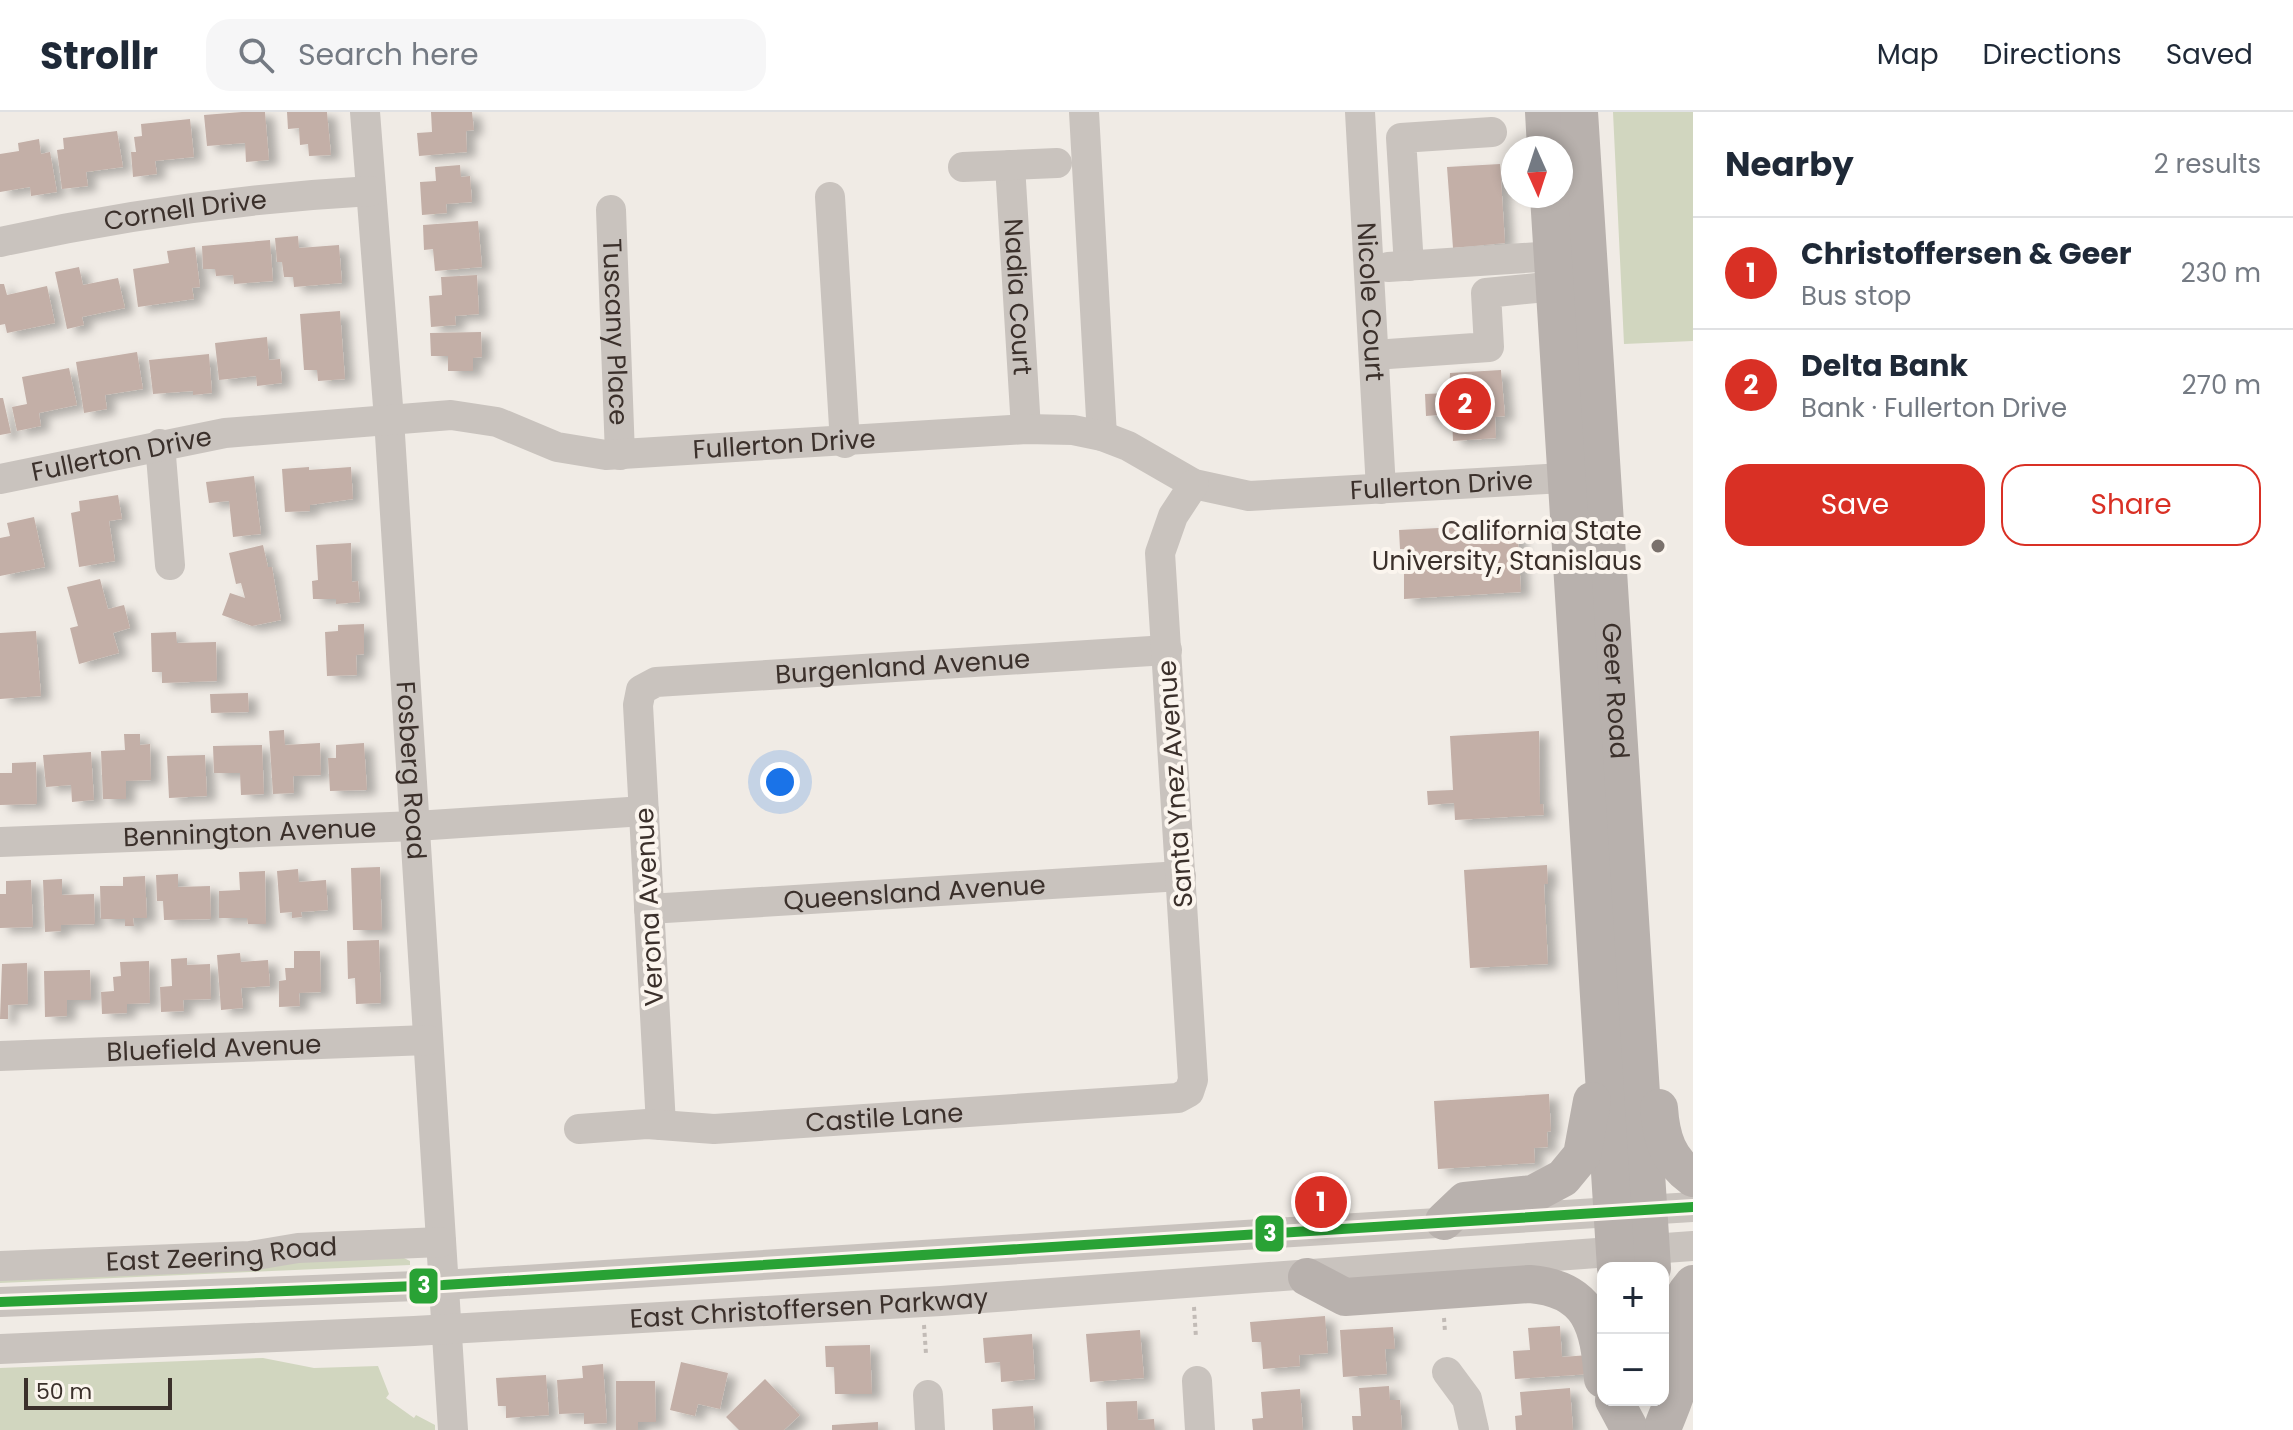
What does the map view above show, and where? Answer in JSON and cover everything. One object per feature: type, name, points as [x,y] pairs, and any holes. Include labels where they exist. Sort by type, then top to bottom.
[{"type":"main road","points":[[1544,112],[1545,136]]},
{"type":"main road","name":"Geer Road","points":[[1579,112],[1633,1259]]},
{"type":"main road","name":"Geer Road","points":[[1550,208],[1564,478],[1622,1076]]},
{"type":"main road","points":[[1444,1221],[1465,1201],[1533,1194],[1563,1178],[1582,1155],[1589,1132],[1589,1106],[1622,1076],[1659,1098],[1662,1135],[1670,1156],[1693,1178]]},
{"type":"main road","points":[[1307,1277],[1345,1297],[1520,1284],[1554,1288],[1579,1303],[1594,1320],[1597,1340]]},
{"type":"main road","points":[[1641,1416],[1679,1379],[1677,1312],[1693,1284]]},
{"type":"street","name":"Fosberg Road","points":[[365,112],[389,419],[453,1430]]},
{"type":"street","points":[[1084,112],[1102,436]]},
{"type":"street","name":"Nicole Court","points":[[1360,112],[1381,489]]},
{"type":"street","points":[[1409,266],[1401,138],[1492,132]]},
{"type":"street","points":[[963,167],[1057,163]]},
{"type":"street","name":"Nadia Court","points":[[1010,165],[1026,429]]},
{"type":"street","name":"Cornell Drive","points":[[0,242],[114,218],[214,203],[371,191]]},
{"type":"street","points":[[830,197],[845,443]]},
{"type":"street","name":"Tuscany Place","points":[[611,210],[620,455]]},
{"type":"street","points":[[1369,268],[1483,260],[1555,271]]},
{"type":"street","points":[[1374,355],[1489,347],[1483,260]]},
{"type":"street","points":[[1486,293],[1555,271]]},
{"type":"street","name":"Fullerton Drive","points":[[0,479],[160,444],[265,428],[389,419],[476,417],[557,447],[593,455],[845,443],[1026,429],[1073,430],[1128,446],[1194,484],[1249,496],[1564,478]]},
{"type":"street","points":[[160,444],[170,565]]},
{"type":"street","name":"Santa Ynez Avenue","points":[[1189,1092],[1193,1080],[1161,545],[1173,516],[1194,484]]},
{"type":"street","name":"Burgenland Avenue","points":[[641,690],[656,682],[1167,650]]},
{"type":"street","name":"Verona Avenue","points":[[641,690],[638,705],[661,1125]]},
{"type":"street","name":"Bennington Avenue","points":[[0,842],[416,826],[644,811]]},
{"type":"street","name":"Queensland Avenue","points":[[649,909],[1181,876]]},
{"type":"street","name":"Bluefield Avenue","points":[[0,1056],[428,1040]]},
{"type":"street","name":"Castile Lane","points":[[579,1129],[661,1125],[714,1129],[1178,1098],[1189,1092]]},
{"type":"street","name":"East Christoffersen Parkway","points":[[0,1302],[443,1285],[1693,1207]]},
{"type":"street","name":"East Zeering Road","points":[[0,1266],[250,1256],[288,1249],[441,1242]]},
{"type":"street","name":"East Christoffersen Parkway","points":[[0,1349],[446,1329],[1633,1259],[1693,1246]]},
{"type":"street","points":[[1447,1372],[1467,1399],[1474,1430]]},
{"type":"street","points":[[1197,1381],[1200,1430]]},
{"type":"street","points":[[928,1395],[930,1430]]},
{"type":"path","points":[[1194,1307],[1196,1338]]},
{"type":"path","points":[[923,1323],[926,1354]]},
{"type":"green space","points":[[1613,112],[1693,112],[1693,341],[1624,344]]},
{"type":"green space","points":[[396,1254],[410,1261],[410,1265],[0,1283],[0,1278]]},
{"type":"green space","points":[[263,1358],[314,1368],[378,1366],[389,1394],[386,1398],[414,1418],[416,1415],[435,1425],[435,1430],[0,1430],[0,1368]]},
{"type":"building","points":[[265,112],[269,160],[246,162],[245,143],[207,146],[204,115]]},
{"type":"building","points":[[287,112],[327,112],[331,155],[309,156],[308,144],[300,145],[299,128],[288,129]]},
{"type":"building","points":[[431,112],[472,112],[474,130],[466,131],[467,152],[419,156],[417,133],[432,132]]},
{"type":"building","points":[[190,119],[194,157],[155,161],[157,174],[133,177],[131,152],[136,152],[134,137],[142,136],[141,124]]},
{"type":"building","points":[[117,131],[123,167],[86,172],[88,186],[62,189],[57,150],[64,149],[63,138]]},
{"type":"building","points":[[39,139],[41,154],[50,152],[57,192],[31,196],[30,187],[0,192],[0,154],[19,151],[18,143]]},
{"type":"building","points":[[1500,164],[1505,243],[1453,248],[1447,167]]},
{"type":"building","points":[[460,165],[461,177],[470,176],[472,202],[446,204],[447,213],[422,215],[420,182],[436,181],[435,167]]},
{"type":"building","points":[[478,221],[482,267],[435,271],[433,249],[424,250],[423,225]]},
{"type":"building","points":[[298,236],[299,248],[339,245],[342,283],[294,287],[293,277],[284,277],[282,262],[277,262],[275,238]]},
{"type":"building","points":[[270,240],[273,281],[234,284],[233,275],[216,276],[215,269],[203,269],[202,246]]},
{"type":"building","points":[[195,247],[200,287],[192,288],[194,299],[138,307],[133,269],[169,263],[167,251]]},
{"type":"building","points":[[79,267],[83,285],[118,278],[125,308],[82,317],[84,325],[67,329],[55,272]]},
{"type":"building","points":[[477,275],[479,314],[455,316],[456,325],[431,327],[429,296],[442,295],[441,277]]},
{"type":"building","points":[[0,284],[4,284],[7,295],[47,286],[55,323],[7,333],[5,324],[0,325]]},
{"type":"building","points":[[340,311],[345,379],[318,381],[317,370],[304,370],[300,314]]},
{"type":"building","points":[[481,332],[482,357],[473,358],[473,371],[448,371],[448,356],[431,356],[430,333]]},
{"type":"building","points":[[267,337],[269,360],[280,359],[282,383],[257,386],[256,376],[219,380],[215,343]]},
{"type":"building","points":[[137,352],[143,389],[105,395],[107,409],[84,413],[76,362]]},
{"type":"building","points":[[209,354],[212,393],[153,394],[149,360]]},
{"type":"building","points":[[69,368],[77,405],[39,413],[41,426],[17,431],[12,407],[27,404],[22,377]]},
{"type":"building","points":[[1501,370],[1505,416],[1495,417],[1496,438],[1453,441],[1452,414],[1426,416],[1425,394],[1449,393],[1450,373]]},
{"type":"building","points":[[0,398],[3,398],[11,433],[0,435]]},
{"type":"building","points":[[309,467],[309,470],[351,467],[353,499],[310,505],[310,511],[285,512],[282,469]]},
{"type":"building","points":[[254,476],[261,534],[233,537],[229,501],[209,503],[206,482]]},
{"type":"building","points":[[118,495],[122,519],[109,521],[115,561],[79,567],[71,513],[80,511],[79,501]]},
{"type":"building","points":[[34,517],[45,567],[0,576],[0,538],[10,536],[7,523]]},
{"type":"building","points":[[1517,524],[1521,592],[1404,599],[1404,549],[1400,549],[1399,530]]},
{"type":"building","points":[[351,543],[352,582],[358,581],[360,602],[336,604],[336,599],[313,599],[312,581],[318,580],[316,545]]},
{"type":"building","points":[[263,545],[268,567],[272,567],[281,620],[252,626],[222,615],[230,593],[245,598],[241,583],[236,584],[229,553]]},
{"type":"building","points":[[100,579],[108,609],[124,605],[130,628],[113,633],[119,653],[79,664],[70,628],[78,626],[67,587]]},
{"type":"building","points":[[364,624],[364,654],[356,655],[357,675],[327,676],[325,632],[338,631],[338,625]]},
{"type":"building","points":[[36,631],[41,696],[0,699],[0,633]]},
{"type":"building","points":[[176,632],[177,643],[216,642],[217,681],[162,683],[162,672],[152,672],[151,633]]},
{"type":"building","points":[[248,693],[249,712],[211,713],[210,694]]},
{"type":"building","points":[[284,730],[285,745],[320,743],[321,775],[293,776],[294,793],[273,794],[269,731]]},
{"type":"building","points":[[1539,731],[1540,804],[1543,804],[1544,815],[1455,820],[1454,803],[1428,805],[1427,791],[1453,790],[1450,736]]},
{"type":"building","points":[[124,734],[140,734],[140,745],[150,744],[151,780],[126,781],[126,799],[103,799],[101,751],[125,750]]},
{"type":"building","points":[[364,743],[367,790],[330,791],[328,758],[336,758],[336,745]]},
{"type":"building","points":[[262,745],[264,794],[241,795],[240,773],[214,773],[213,746]]},
{"type":"building","points":[[91,752],[94,800],[72,802],[71,785],[46,787],[43,755]]},
{"type":"building","points":[[205,755],[207,796],[169,798],[167,756]]},
{"type":"building","points":[[36,762],[37,804],[0,805],[0,773],[12,773],[12,763]]},
{"type":"building","points":[[1547,865],[1548,884],[1544,884],[1548,964],[1470,968],[1464,870]]},
{"type":"building","points":[[380,867],[382,930],[353,930],[351,868]]},
{"type":"building","points":[[298,869],[299,882],[326,880],[328,910],[301,912],[302,917],[292,918],[292,912],[280,913],[277,871]]},
{"type":"building","points":[[265,871],[266,924],[248,924],[247,918],[219,918],[219,891],[240,890],[239,872]]},
{"type":"building","points":[[178,874],[178,887],[210,886],[211,919],[164,920],[163,901],[157,901],[156,875]]},
{"type":"building","points":[[145,876],[147,918],[133,918],[134,926],[125,926],[125,919],[101,919],[100,886],[123,886],[123,877]]},
{"type":"building","points":[[62,879],[62,895],[94,894],[95,924],[61,925],[61,931],[45,932],[43,880]]},
{"type":"building","points":[[31,880],[33,927],[0,928],[0,894],[6,894],[6,881]]},
{"type":"building","points":[[379,940],[381,1003],[356,1004],[355,978],[348,979],[347,941]]},
{"type":"building","points":[[294,951],[320,951],[321,992],[299,993],[300,1006],[279,1007],[279,981],[286,980],[285,968],[294,968]]},
{"type":"building","points":[[240,953],[241,962],[268,960],[270,986],[241,988],[243,1008],[221,1010],[217,955]]},
{"type":"building","points":[[187,958],[187,965],[210,964],[211,999],[183,1000],[184,1011],[161,1012],[160,987],[172,986],[171,959]]},
{"type":"building","points":[[149,961],[150,1003],[127,1004],[127,1013],[102,1014],[101,992],[114,991],[113,977],[121,976],[120,962]]},
{"type":"building","points":[[27,963],[28,1004],[8,1005],[8,1019],[0,1019],[2,964]]},
{"type":"building","points":[[90,970],[91,1000],[67,1000],[67,1016],[45,1017],[44,971]]},
{"type":"building","points":[[1549,1094],[1551,1131],[1547,1132],[1548,1147],[1534,1148],[1535,1163],[1438,1169],[1434,1101]]},
{"type":"building","points":[[1325,1316],[1328,1353],[1299,1355],[1300,1366],[1263,1369],[1261,1342],[1252,1342],[1250,1322]]},
{"type":"building","points":[[1560,1326],[1562,1357],[1589,1355],[1590,1374],[1515,1379],[1513,1351],[1530,1350],[1528,1328]]},
{"type":"building","points":[[1393,1327],[1395,1349],[1385,1349],[1387,1374],[1343,1377],[1340,1330]]},
{"type":"building","points":[[1140,1330],[1144,1378],[1090,1382],[1086,1334]]},
{"type":"building","points":[[1032,1334],[1035,1379],[1001,1382],[1000,1362],[985,1363],[983,1338]]},
{"type":"building","points":[[870,1345],[872,1394],[835,1394],[834,1367],[826,1367],[825,1346]]},
{"type":"building","points":[[681,1362],[728,1373],[720,1409],[698,1404],[695,1416],[670,1410]]},
{"type":"building","points":[[603,1364],[607,1423],[584,1424],[584,1413],[559,1414],[557,1380],[583,1378],[582,1366]]},
{"type":"building","points":[[546,1375],[549,1415],[506,1418],[506,1406],[498,1406],[496,1378]]},
{"type":"building","points":[[765,1379],[800,1415],[784,1430],[739,1430],[726,1417]]},
{"type":"building","points":[[616,1381],[655,1381],[656,1422],[638,1422],[638,1430],[616,1430]]},
{"type":"building","points":[[1389,1386],[1390,1400],[1400,1400],[1402,1430],[1353,1430],[1352,1416],[1361,1416],[1359,1388]]},
{"type":"building","points":[[1570,1388],[1573,1430],[1516,1430],[1515,1416],[1522,1415],[1520,1392]]},
{"type":"building","points":[[1300,1389],[1303,1430],[1253,1430],[1252,1419],[1263,1418],[1261,1392]]},
{"type":"building","points":[[1137,1401],[1138,1420],[1154,1419],[1155,1430],[1107,1430],[1106,1402]]},
{"type":"building","points":[[1033,1406],[1035,1430],[993,1430],[992,1409]]},
{"type":"building","points":[[878,1422],[878,1430],[832,1430],[832,1425]]},
{"type":"transit line","name":"3","points":[[0,1302],[443,1285],[1693,1207]]},
{"type":"place","name":"Delta Bank","points":[[1465,404]]},
{"type":"place","name":"California State University, Stanislaus","points":[[1658,546]]},
{"type":"place","name":"Christoffersen & Geer","points":[[1321,1202]]}]
